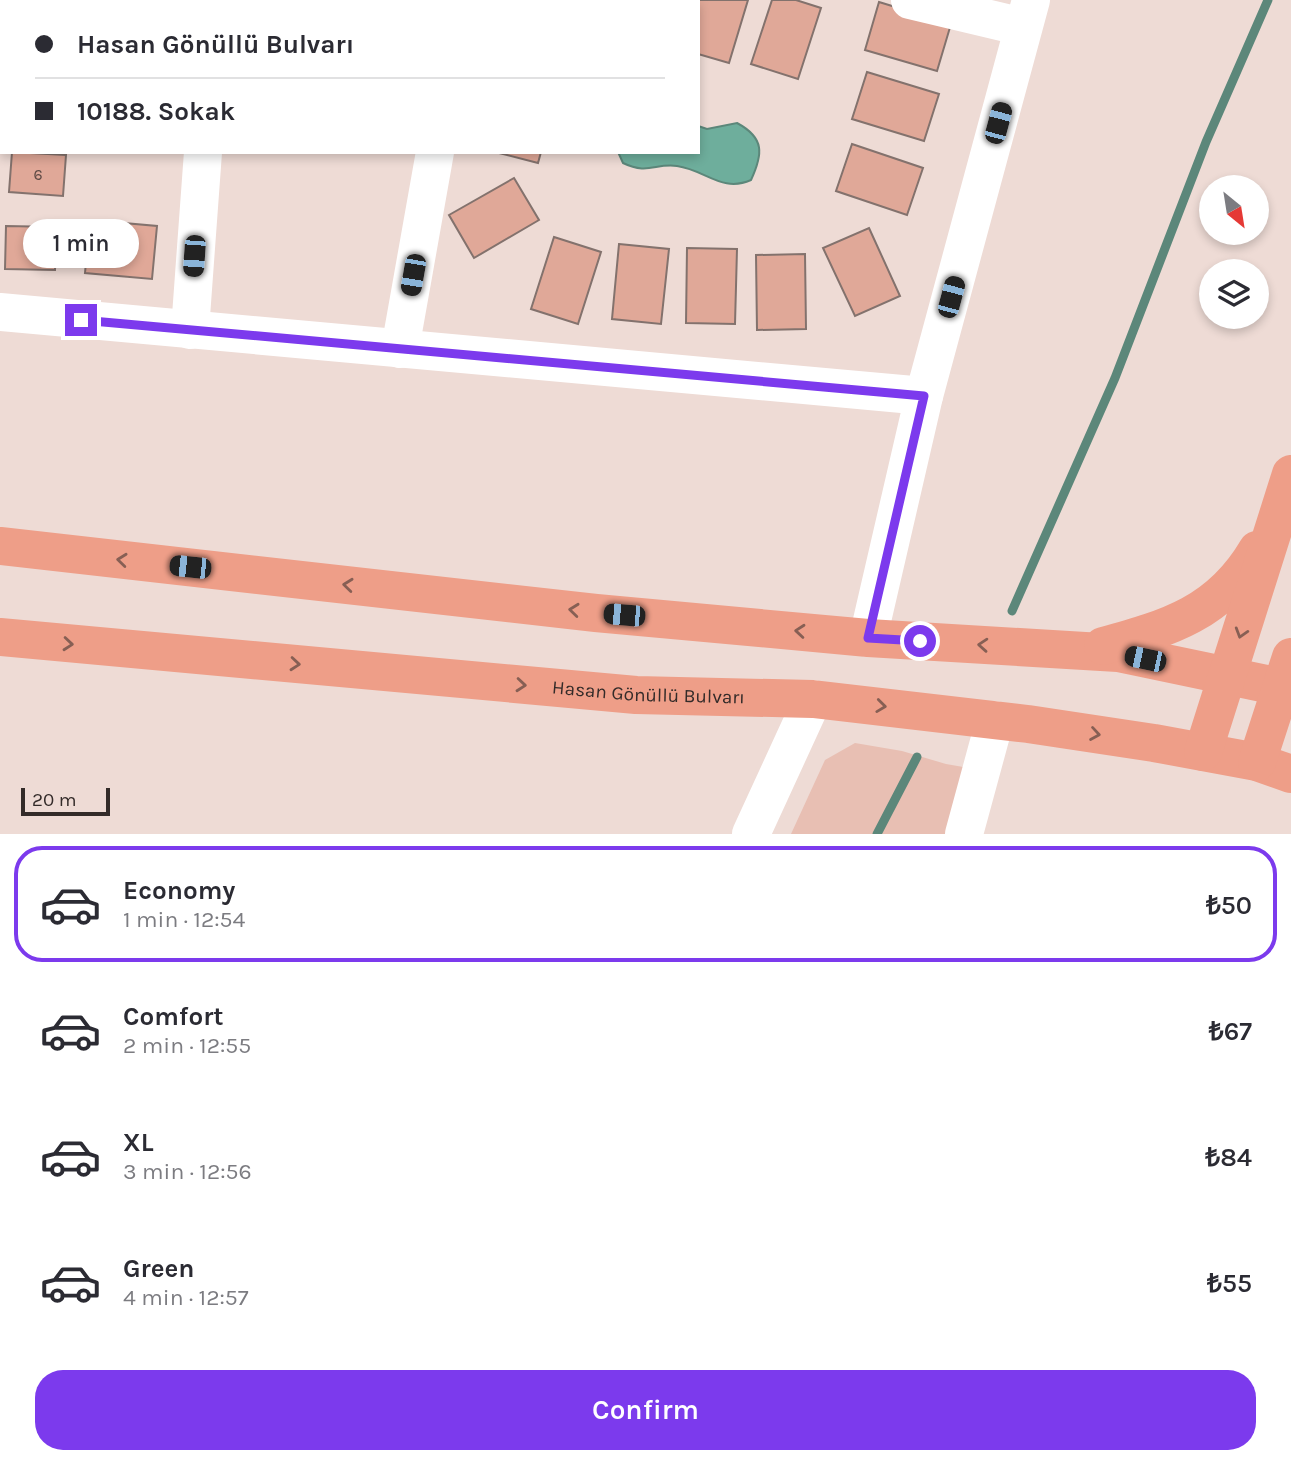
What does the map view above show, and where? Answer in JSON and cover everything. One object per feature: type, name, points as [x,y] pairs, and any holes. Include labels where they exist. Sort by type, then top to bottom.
[{"type":"main road","points":[[1203,752],[1291,474]]},
{"type":"main road","points":[[1083,651],[1153,632],[1192,616],[1221,596],[1244,573],[1278,515]]},
{"type":"main road","points":[[0,546],[597,613],[868,638],[1118,653],[1228,676],[1288,678],[1274,768]]},
{"type":"main road","name":"Hasan Gönüllü Bulvarı","points":[[0,637],[636,695],[813,699],[995,720],[1203,752],[1274,768]]},
{"type":"street","points":[[868,638],[924,396],[1027,13],[910,0]]},
{"type":"street","points":[[190,330],[203,154]]},
{"type":"street","points":[[400,349],[435,154]]},
{"type":"street","points":[[0,312],[924,396]]},
{"type":"street","points":[[751,834],[813,699]]},
{"type":"street","points":[[964,834],[995,720]]},
{"type":"shaded area","points":[[737,123],[753,135],[759,147],[759,154],[751,180],[731,184],[677,166],[639,168],[623,163],[619,154],[700,154],[700,127],[707,129]]},
{"type":"shaded area","points":[[855,743],[902,751],[969,768],[954,834],[791,834],[825,760]]},
{"type":"building","points":[[700,0],[748,0],[729,63],[700,55]]},
{"type":"building","points":[[772,0],[796,0],[821,8],[798,79],[751,64]]},
{"type":"building","points":[[879,2],[951,24],[937,71],[865,50]]},
{"type":"building","points":[[867,72],[939,94],[924,141],[852,119]]},
{"type":"building","points":[[852,144],[923,168],[907,215],[836,191]]},
{"type":"building","points":[[12,154],[66,155],[63,196],[9,192]]},
{"type":"building","points":[[503,154],[540,154],[538,163]]},
{"type":"building","points":[[514,178],[539,220],[474,258],[449,215]]},
{"type":"building","points":[[90,220],[157,226],[152,279],[85,273]]},
{"type":"building","points":[[6,226],[57,227],[55,270],[5,269]]},
{"type":"building","points":[[869,228],[900,296],[855,316],[823,248]]},
{"type":"building","points":[[554,237],[601,252],[578,324],[531,309]]},
{"type":"building","points":[[619,244],[669,249],[661,324],[612,319]]},
{"type":"building","points":[[687,248],[737,249],[735,324],[686,323]]},
{"type":"building","points":[[805,254],[806,329],[757,330],[756,255]]},
{"type":"waterway","points":[[1012,611],[1115,378],[1206,142],[1268,0]]},
{"type":"waterway","points":[[877,834],[917,757]]},
{"type":"route","points":[[81,320],[924,396],[868,638],[920,641]]}]
